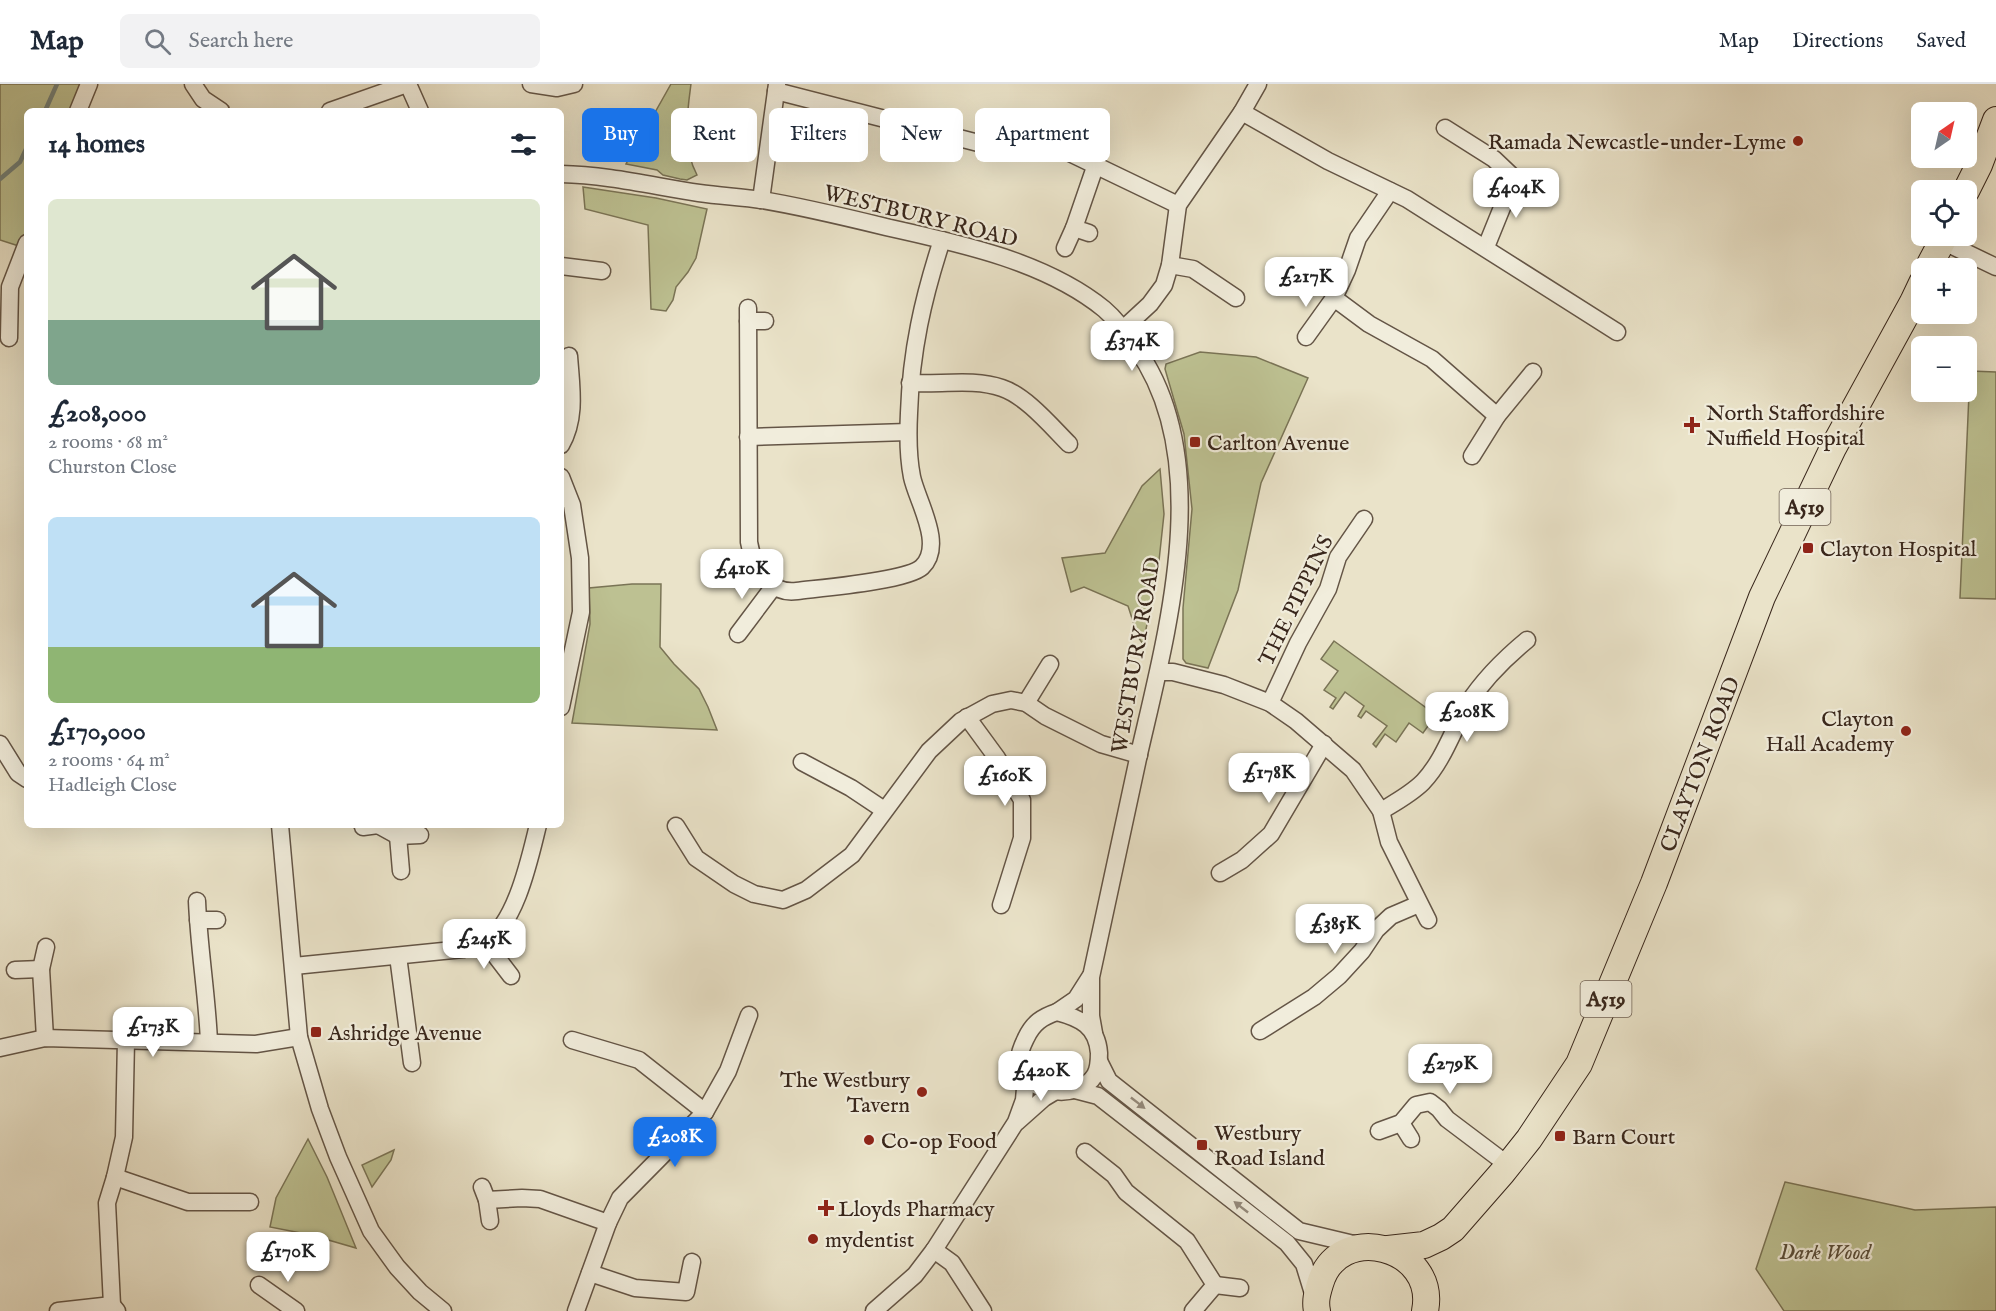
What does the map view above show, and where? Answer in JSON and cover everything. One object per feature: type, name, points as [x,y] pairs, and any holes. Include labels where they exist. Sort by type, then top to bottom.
[{"type":"main road","points":[[1972,180],[1996,120]]},
{"type":"main road","name":"CLAYTON ROAD","points":[[1316,1306],[1323,1274],[1334,1260],[1348,1251],[1424,1245],[1442,1237],[1453,1228],[1508,1165],[1556,1100],[1579,1064],[1654,883],[1762,597],[1833,448],[1911,306]]},
{"type":"main road","name":"CLAYTON ROAD","points":[[1426,1303],[1435,1263],[1453,1228]]},
{"type":"main road","name":"CLAYTON ROAD","points":[[1376,1248],[1396,1252],[1413,1265],[1422,1280],[1426,1303]]},
{"type":"street","points":[[79,108],[89,84]]},
{"type":"street","points":[[193,84],[203,99],[216,108]]},
{"type":"street","points":[[339,108],[407,84],[419,108]]},
{"type":"street","points":[[531,84],[558,88],[574,84]]},
{"type":"street","points":[[1123,329],[1159,294],[1164,285],[1170,265],[1179,206],[1258,84]]},
{"type":"street","points":[[761,200],[776,88],[975,134]]},
{"type":"street","points":[[1242,112],[1328,161],[1407,198],[1617,332]]},
{"type":"street","points":[[1445,128],[1494,159],[1514,178],[1546,196]]},
{"type":"street","points":[[1085,162],[1179,206]]},
{"type":"street","points":[[1065,248],[1082,231],[1095,167]]},
{"type":"street","name":"WESTBURY ROAD","points":[[564,174],[638,182],[761,200],[942,240],[1026,265],[1104,309],[1123,329],[1142,356],[1164,401],[1176,456],[1179,518],[1175,581],[1159,672],[1091,977],[1091,1016],[1094,1033]]},
{"type":"street","points":[[1486,247],[1514,178]]},
{"type":"street","points":[[1306,338],[1334,298],[1358,238],[1390,191]]},
{"type":"street","points":[[765,321],[748,314],[748,542],[751,557],[758,572],[774,586],[794,592],[904,576],[922,567],[929,556],[931,544],[927,521],[912,476],[908,432],[915,334],[942,240]]},
{"type":"street","points":[[1958,246],[1996,267]]},
{"type":"street","points":[[9,338],[10,287],[24,251]]},
{"type":"street","points":[[1170,265],[1193,269],[1236,298]]},
{"type":"street","points":[[564,266],[602,271]]},
{"type":"street","points":[[1334,298],[1369,324],[1432,359],[1497,416]]},
{"type":"street","points":[[564,439],[572,413],[569,356]]},
{"type":"street","points":[[1472,456],[1497,416],[1533,372]]},
{"type":"street","points":[[910,383],[984,384],[1002,388],[1018,396],[1069,444]]},
{"type":"street","points":[[748,437],[908,432]]},
{"type":"street","points":[[564,485],[572,505],[581,579],[581,612],[564,690]]},
{"type":"street","name":"THE PIPPINS","points":[[1270,703],[1298,643],[1328,589],[1338,557],[1364,519]]},
{"type":"street","points":[[738,634],[774,586]]},
{"type":"street","points":[[1381,811],[1407,796],[1424,781],[1438,762],[1467,705],[1501,662],[1527,640]]},
{"type":"street","points":[[1026,704],[1050,664]]},
{"type":"street","points":[[1159,672],[1173,672],[1224,686],[1270,703],[1296,721],[1353,770],[1381,811],[1389,842],[1428,920]]},
{"type":"street","points":[[676,826],[696,858],[734,884],[754,894],[783,900],[806,890],[852,855],[929,751],[967,717],[992,704],[1011,700],[1026,704],[1101,744],[1139,755]]},
{"type":"street","points":[[967,717],[997,758],[1022,800],[1022,838],[1001,905]]},
{"type":"street","points":[[0,744],[18,773],[24,777]]},
{"type":"street","points":[[1220,873],[1242,860],[1271,834],[1324,744]]},
{"type":"street","points":[[802,762],[851,788],[884,810]]},
{"type":"street","points":[[280,828],[299,1037],[320,1109],[371,1231],[397,1267],[440,1310]]},
{"type":"street","points":[[378,828],[398,836],[420,835]]},
{"type":"street","points":[[294,966],[463,949],[485,942],[497,932],[508,916],[527,871],[537,828]]},
{"type":"street","points":[[398,836],[401,871]]},
{"type":"street","points":[[197,901],[209,1042]]},
{"type":"street","points":[[1260,1030],[1314,997],[1339,976],[1362,951],[1376,930],[1391,916],[1419,904]]},
{"type":"street","points":[[198,920],[217,920]]},
{"type":"street","points":[[485,942],[511,976]]},
{"type":"street","points":[[45,1038],[41,969],[46,947]]},
{"type":"street","points":[[398,956],[412,1064]]},
{"type":"street","points":[[15,970],[41,969]]},
{"type":"street","name":"WESTBURY ROAD","points":[[1057,1012],[1076,999],[1091,977]]},
{"type":"street","points":[[874,1311],[915,1275],[934,1250],[1016,1122],[1024,1100],[1026,1077],[1019,1058],[1028,1033],[1035,1023],[1057,1012],[1080,1019],[1094,1033],[1098,1046],[1099,1061],[1096,1073],[1091,1080],[1075,1090]]},
{"type":"street","points":[[576,1311],[608,1223],[620,1198],[705,1112],[728,1071],[749,1016]]},
{"type":"street","points":[[0,1048],[45,1038],[256,1044],[299,1037]]},
{"type":"street","points":[[58,1311],[115,1308],[107,1203],[124,1137],[126,1040]]},
{"type":"street","points":[[572,1040],[639,1060],[705,1112]]},
{"type":"street","points":[[1099,1061],[1109,1081],[1299,1231],[1376,1248]]},
{"type":"street","points":[[1026,1077],[1045,1090],[1054,1092],[1075,1090],[1098,1096],[1287,1243],[1304,1264],[1316,1306]]},
{"type":"street","points":[[1016,1122],[1054,1092]]},
{"type":"street","points":[[1379,1131],[1401,1123],[1416,1105],[1430,1102],[1447,1119],[1508,1165]]},
{"type":"street","points":[[1401,1123],[1412,1139]]},
{"type":"street","points":[[1085,1152],[1114,1175],[1126,1192],[1186,1241],[1215,1286]]},
{"type":"street","points":[[115,1177],[188,1202],[250,1202]]},
{"type":"street","points":[[490,1221],[485,1193],[540,1199],[608,1223]]},
{"type":"street","points":[[934,1250],[952,1263],[983,1311]]},
{"type":"street","points":[[590,1273],[635,1288],[686,1292],[692,1262]]},
{"type":"street","points":[[259,1285],[278,1306],[296,1311]]},
{"type":"street","points":[[1215,1286],[1240,1288]]},
{"type":"street","points":[[1193,1311],[1215,1286]]},
{"type":"green space","points":[[0,84],[89,84],[79,108],[24,108],[24,248],[0,240]]},
{"type":"green space","points":[[671,84],[691,84],[688,108],[671,108],[671,162],[691,162],[697,175],[687,180],[663,175],[657,170],[626,164],[627,162],[659,162],[658,108]]},
{"type":"green space","points":[[583,187],[656,198],[707,209],[696,258],[676,287],[673,300],[666,311],[651,309],[648,225],[585,209]]},
{"type":"green space","points":[[1200,352],[1256,357],[1308,378],[1261,483],[1238,590],[1208,668],[1186,663],[1183,659],[1183,608],[1192,509],[1184,434],[1165,369],[1166,364]]},
{"type":"green space","points":[[1977,371],[1996,372],[1996,599],[1960,598],[1969,402],[1977,402]]},
{"type":"green space","points":[[1160,469],[1164,514],[1158,570],[1143,644],[1138,637],[1128,606],[1084,587],[1071,592],[1062,558],[1105,553],[1142,486]]},
{"type":"green space","points":[[661,584],[660,647],[699,689],[717,730],[572,723],[590,624],[589,588]]},
{"type":"green space","points":[[1334,641],[1436,715],[1423,733],[1409,723],[1396,742],[1385,734],[1376,747],[1373,744],[1387,726],[1366,711],[1361,718],[1358,716],[1364,706],[1345,692],[1333,709],[1330,707],[1336,698],[1324,690],[1338,671],[1321,659]]},
{"type":"green space","points":[[308,1139],[327,1177],[356,1248],[311,1235],[270,1227],[276,1198]]},
{"type":"green space","points":[[394,1150],[391,1160],[372,1187],[362,1165]]},
{"type":"green space","name":"Dark Wood","points":[[1785,1182],[1915,1210],[1996,1207],[1996,1311],[1784,1311],[1756,1269]]},
{"type":"waterway","points":[[46,108],[57,84]]},
{"type":"waterway","points":[[0,179],[20,162],[24,153]]},
{"type":"place","name":"Ramada Newcastle-under-Lyme","points":[[1798,141]]},
{"type":"place","name":"North Staffordshire Nuffield Hospital","points":[[1692,425]]},
{"type":"place","name":"Carlton Avenue","points":[[1195,442]]},
{"type":"place","name":"Clayton Hospital","points":[[1808,548]]},
{"type":"place","name":"Clayton Hall Academy","points":[[1906,731]]},
{"type":"place","name":"Ashridge Avenue","points":[[316,1032]]},
{"type":"place","name":"The Westbury Tavern","points":[[922,1092]]},
{"type":"place","name":"Barn Court","points":[[1560,1136]]},
{"type":"place","name":"Co-op Food","points":[[869,1140]]},
{"type":"place","name":"Westbury Road Island","points":[[1202,1145]]},
{"type":"place","name":"Lloyds Pharmacy","points":[[826,1208]]},
{"type":"place","name":"mydentist","points":[[813,1239]]}]
